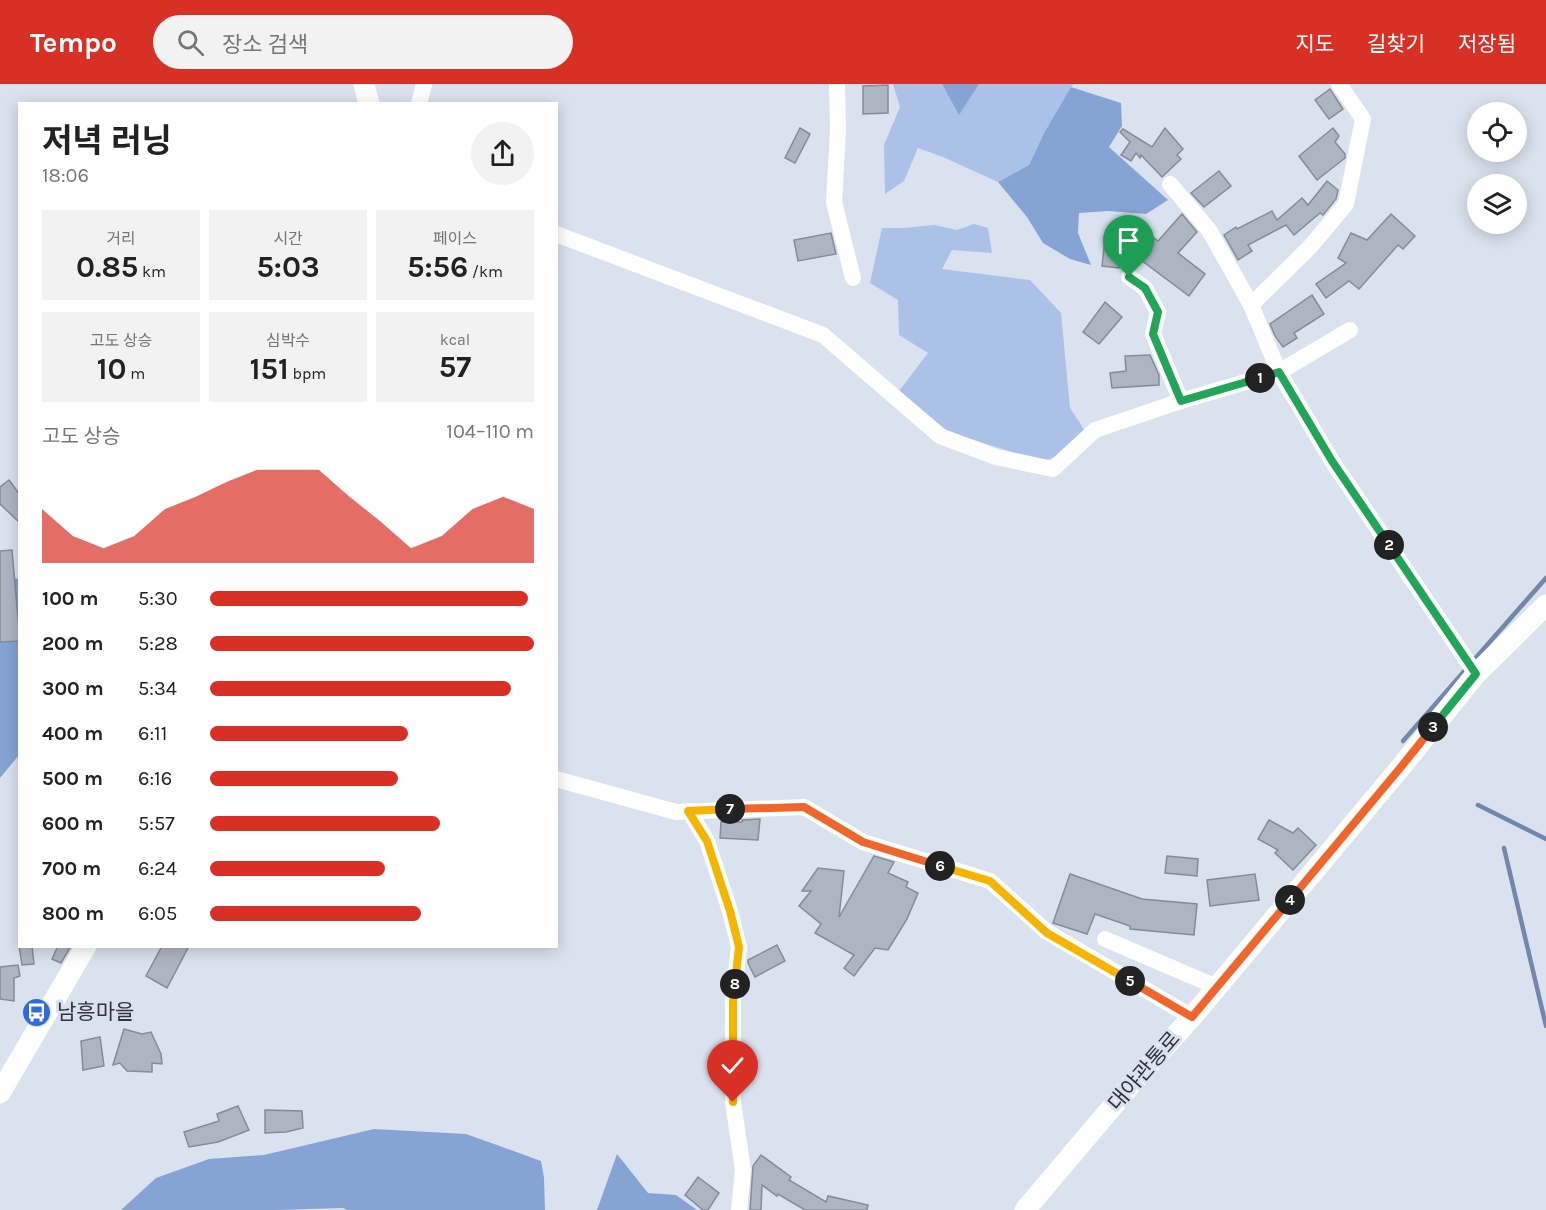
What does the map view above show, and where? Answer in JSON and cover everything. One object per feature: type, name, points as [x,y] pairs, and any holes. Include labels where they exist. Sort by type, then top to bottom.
[{"type":"main road","points":[[364,84],[368,102]]},
{"type":"main road","name":"대야관통로","points":[[1025,1210],[1135,1080],[1192,1017],[1401,767],[1472,668],[1546,605]]},
{"type":"main road","points":[[0,1093],[85,948]]},
{"type":"street","points":[[420,102],[424,84]]},
{"type":"street","points":[[837,84],[838,130],[834,202],[853,278]]},
{"type":"street","points":[[1251,305],[1310,247],[1346,204],[1363,119],[1339,84]]},
{"type":"street","points":[[1170,184],[1209,230],[1251,305],[1279,372],[1332,461],[1472,668]]},
{"type":"street","points":[[558,235],[823,335],[940,436],[996,457],[1053,470],[1095,430],[1181,401],[1279,372],[1350,330]]},
{"type":"street","points":[[1129,277],[1145,288],[1158,312],[1153,334],[1181,401]]},
{"type":"street","points":[[558,780],[676,812],[804,807],[863,842],[990,881],[1047,933],[1192,1017]]},
{"type":"street","points":[[688,811],[707,841],[739,947],[733,1001],[733,1102],[743,1170],[739,1210]]},
{"type":"street","points":[[1105,939],[1217,987]]},
{"type":"shaded area","points":[[893,84],[942,84],[959,114],[979,84],[1073,84],[1044,133],[1029,165],[998,182],[918,148],[904,181],[885,194],[884,145],[900,107]]},
{"type":"shaded area","points":[[942,84],[979,84],[959,115]]},
{"type":"shaded area","points":[[1071,87],[1121,103],[1122,126],[1109,147],[1168,200],[1146,214],[1108,211],[1079,213],[1078,233],[1091,265],[1070,259],[1043,243],[1027,217],[998,182],[1029,165],[1044,133]]},
{"type":"shaded area","points":[[974,224],[988,228],[992,253],[952,250],[942,269],[1030,280],[1061,313],[1070,408],[1085,431],[1056,456],[1043,462],[949,432],[899,391],[928,353],[899,335],[898,300],[870,283],[882,228],[934,225],[957,230]]},
{"type":"shaded area","points":[[0,576],[18,579],[18,756],[0,778]]},
{"type":"shaded area","points":[[374,1129],[466,1134],[541,1161],[545,1210],[347,1210],[343,1208],[121,1210],[156,1178],[209,1159],[264,1155]]},
{"type":"shaded area","points":[[617,1154],[648,1193],[676,1195],[697,1210],[597,1210]]},
{"type":"building","points":[[888,85],[888,113],[863,114],[863,86]]},
{"type":"building","points":[[1330,89],[1343,109],[1329,119],[1315,100]]},
{"type":"building","points":[[800,128],[810,134],[795,163],[785,158]]},
{"type":"building","points":[[1165,128],[1183,149],[1177,155],[1181,159],[1162,177],[1141,155],[1140,158],[1136,153],[1131,161],[1121,155],[1130,142],[1120,132],[1123,129],[1152,147]]},
{"type":"building","points":[[1333,128],[1339,136],[1335,142],[1345,154],[1345,158],[1317,180],[1299,156]]},
{"type":"building","points":[[1219,171],[1231,186],[1204,207],[1191,193]]},
{"type":"building","points":[[1327,181],[1338,190],[1336,199],[1323,215],[1320,213],[1294,235],[1286,225],[1248,245],[1252,251],[1238,260],[1224,235],[1272,211],[1277,220],[1302,198],[1308,205]]},
{"type":"building","points":[[1182,214],[1197,232],[1178,253],[1205,274],[1189,296],[1133,254],[1149,234],[1158,241]]},
{"type":"building","points":[[1391,214],[1415,236],[1403,249],[1398,245],[1359,289],[1349,281],[1326,298],[1316,284],[1346,263],[1338,258],[1351,233],[1367,240]]},
{"type":"building","points":[[1106,230],[1124,232],[1119,268],[1102,266]]},
{"type":"building","points":[[831,233],[836,254],[798,261],[794,240]]},
{"type":"building","points":[[1312,295],[1324,314],[1294,333],[1297,338],[1283,347],[1270,324]]},
{"type":"building","points":[[1105,302],[1122,317],[1099,344],[1083,332]]},
{"type":"building","points":[[1150,355],[1159,375],[1159,385],[1112,388],[1110,373],[1126,371],[1125,356]]},
{"type":"building","points":[[9,480],[18,492],[18,521],[0,504],[0,487]]},
{"type":"building","points":[[12,550],[18,641],[0,642],[0,551]]},
{"type":"building","points":[[760,819],[758,840],[720,838],[721,822]]},
{"type":"building","points":[[1269,820],[1293,833],[1298,828],[1316,845],[1293,870],[1275,853],[1278,850],[1258,839]]},
{"type":"building","points":[[874,856],[894,862],[888,873],[908,882],[906,887],[918,893],[907,919],[888,950],[875,948],[854,976],[844,968],[854,955],[815,933],[821,924],[799,906],[811,891],[802,891],[818,868],[844,871],[839,917]]},
{"type":"building","points":[[1167,856],[1198,859],[1197,876],[1165,873]]},
{"type":"building","points":[[1070,874],[1142,899],[1197,904],[1194,935],[1130,929],[1130,926],[1095,914],[1087,934],[1053,923]]},
{"type":"building","points":[[1255,874],[1259,900],[1210,906],[1207,880]]},
{"type":"building","points":[[777,945],[785,961],[755,977],[748,960]]},
{"type":"building","points":[[19,948],[32,948],[34,964],[22,965]]},
{"type":"building","points":[[57,948],[70,948],[61,963],[52,959]]},
{"type":"building","points":[[161,948],[188,948],[167,988],[146,976]]},
{"type":"building","points":[[18,965],[20,976],[14,978],[14,1001],[0,999],[0,967]]},
{"type":"building","points":[[124,1029],[142,1034],[151,1032],[161,1054],[162,1064],[152,1063],[152,1072],[127,1071],[120,1063],[113,1065]]},
{"type":"building","points":[[100,1037],[104,1066],[83,1070],[81,1041]]},
{"type":"building","points":[[238,1106],[249,1130],[218,1142],[189,1147],[184,1132],[219,1121],[217,1114]]},
{"type":"building","points":[[265,1110],[302,1111],[303,1128],[265,1133]]},
{"type":"building","points":[[761,1155],[791,1177],[789,1180],[826,1202],[828,1196],[868,1205],[867,1210],[805,1210],[778,1194],[777,1196],[762,1185],[761,1210],[750,1210],[753,1166]]},
{"type":"building","points":[[698,1177],[719,1193],[708,1210],[703,1210],[685,1195]]},
{"type":"waterway","points":[[1473,661],[1546,578]]},
{"type":"waterway","points":[[1403,741],[1467,668]]},
{"type":"waterway","points":[[1478,805],[1546,839]]},
{"type":"waterway","points":[[1504,848],[1546,1026]]},
{"type":"place","name":"남흥마을","points":[[36,1012]]},
{"type":"route","points":[[733,1102],[733,1001],[739,947],[707,841],[688,811],[804,807],[863,842],[990,881],[1047,933],[1192,1017],[1476,674],[1332,461],[1279,372],[1181,401],[1153,334],[1158,312],[1145,288],[1129,277]]}]
